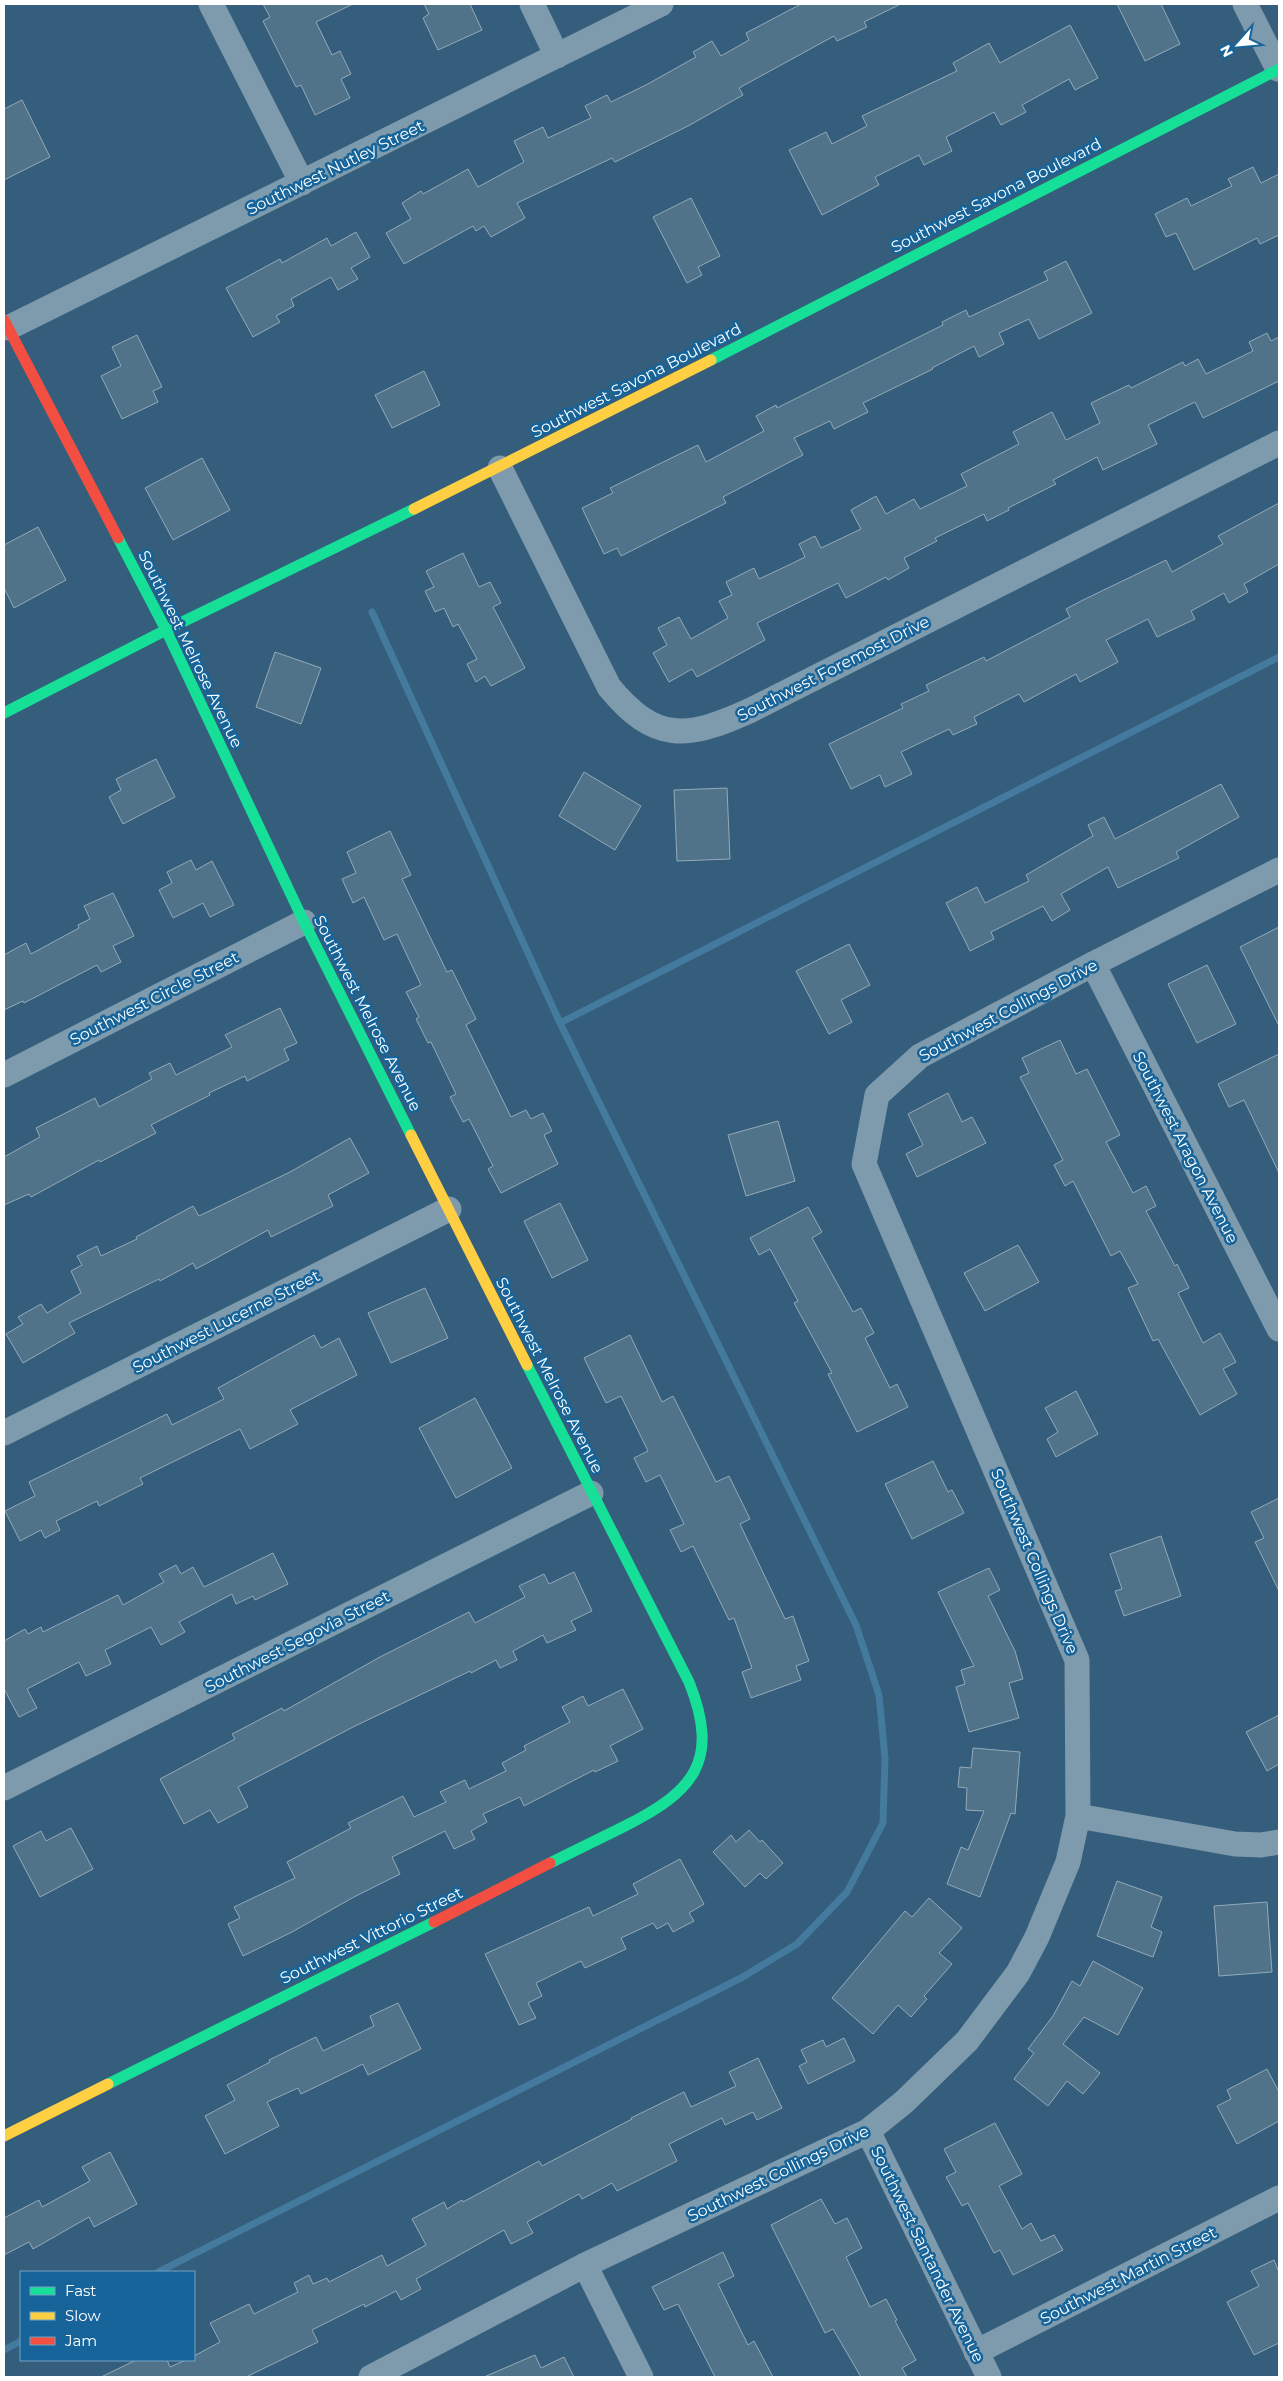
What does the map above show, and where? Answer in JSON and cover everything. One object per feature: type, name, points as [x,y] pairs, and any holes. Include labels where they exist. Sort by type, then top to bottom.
[{"type":"street","points":[[211,4],[302,184]]},
{"type":"street","points":[[532,4],[557,56]]},
{"type":"street","name":"Southwest Nutley Street","points":[[6,324],[302,184],[661,4]]},
{"type":"street","points":[[1245,4],[1279,69]]},
{"type":"street","name":"Southwest Savona Boulevard","points":[[4,713],[166,630],[500,468],[1279,69]]},
{"type":"street","name":"Southwest Melrose Avenue","points":[[6,324],[166,630],[304,922],[591,1493],[690,1682],[698,1702],[702,1721]]},
{"type":"street","name":"Southwest Foremost Drive","points":[[500,468],[609,687],[622,703],[640,719],[662,729],[678,731],[699,730],[749,711],[1279,443]]},
{"type":"street","name":"Southwest Collings Drive","points":[[372,2377],[585,2265],[868,2131],[904,2102],[967,2041],[1018,1973],[1058,1890],[1068,1862],[1078,1816],[1078,1660],[864,1164],[878,1095],[920,1056],[1093,964],[1279,870]]},
{"type":"street","name":"Southwest Circle Street","points":[[4,1075],[304,922]]},
{"type":"street","name":"Southwest Aragon Avenue","points":[[1093,964],[1279,1329]]},
{"type":"street","name":"Southwest Lucerne Street","points":[[4,1433],[449,1209]]},
{"type":"street","name":"Southwest Segovia Street","points":[[4,1788],[591,1493]]},
{"type":"street","name":"Southwest Vittorio Street","points":[[4,2136],[643,1818],[681,1791],[692,1774],[701,1754],[702,1721]]},
{"type":"street","points":[[1078,1816],[1235,1844],[1261,1845],[1279,1842]]},
{"type":"street","name":"Southwest Santander Avenue","points":[[868,2131],[989,2377]]},
{"type":"street","name":"Southwest Martin Street","points":[[976,2352],[1279,2198]]},
{"type":"street","points":[[585,2265],[641,2377]]},
{"type":"building","points":[[263,4],[353,4],[316,22],[332,55],[340,51],[351,74],[341,79],[350,98],[315,115],[301,85],[296,87],[263,21],[270,17]]},
{"type":"building","points":[[424,4],[470,4],[482,30],[438,50],[423,18],[429,14]]},
{"type":"building","points":[[801,4],[901,4],[864,22],[867,27],[837,41],[834,36],[739,88],[743,95],[688,126],[615,162],[612,158],[517,203],[525,218],[491,237],[484,226],[476,231],[473,226],[404,264],[386,233],[411,219],[402,203],[421,191],[423,194],[468,169],[478,187],[524,162],[514,141],[543,127],[548,138],[591,118],[585,106],[607,95],[611,102],[646,85],[696,57],[693,52],[712,41],[721,56],[749,40],[746,33]]},
{"type":"building","points":[[1117,4],[1161,4],[1180,44],[1145,61]]},
{"type":"building","points":[[1070,25],[1098,78],[1075,90],[1069,79],[1022,105],[1026,112],[1001,125],[994,112],[946,137],[952,151],[924,165],[919,155],[875,177],[879,185],[822,215],[789,150],[826,132],[832,144],[867,126],[862,116],[957,71],[953,63],[989,43],[1000,63]]},
{"type":"building","points":[[22,100],[50,157],[4,180],[4,109]]},
{"type":"building","points":[[1253,167],[1261,183],[1279,174],[1279,235],[1260,244],[1257,238],[1194,270],[1176,233],[1166,237],[1155,214],[1187,198],[1191,206],[1232,186],[1228,179]]},
{"type":"building","points":[[691,198],[720,256],[698,267],[702,275],[687,283],[653,217]]},
{"type":"building","points":[[356,232],[370,257],[351,268],[358,279],[338,290],[331,277],[291,299],[294,306],[276,316],[280,322],[253,337],[226,288],[280,259],[282,263],[327,238],[331,246]]},
{"type":"building","points":[[1066,261],[1092,313],[1039,339],[1029,319],[999,333],[1004,344],[979,357],[974,346],[933,369],[863,403],[868,412],[834,429],[830,421],[794,438],[803,455],[723,497],[726,503],[621,556],[617,548],[604,554],[582,508],[613,493],[610,488],[698,445],[706,462],[764,431],[756,416],[776,405],[777,408],[943,325],[942,322],[966,310],[969,317],[1048,280],[1044,272]]},
{"type":"building","points":[[1267,333],[1271,341],[1279,337],[1279,381],[1203,418],[1195,402],[1148,425],[1157,444],[1103,470],[1097,457],[1053,480],[1056,484],[1008,508],[1009,510],[987,521],[984,514],[935,538],[937,541],[904,558],[909,568],[888,580],[886,577],[846,598],[838,583],[757,623],[765,640],[697,677],[692,669],[669,682],[653,653],[667,645],[658,628],[679,617],[691,639],[728,618],[719,601],[732,595],[726,582],[754,568],[759,579],[805,557],[799,544],[815,536],[821,548],[861,529],[851,510],[876,496],[886,514],[914,499],[920,509],[967,486],[961,474],[1019,444],[1013,432],[1052,412],[1066,440],[1100,423],[1091,403],[1129,385],[1131,388],[1183,362],[1185,366],[1198,359],[1206,374],[1253,351],[1249,342]]},
{"type":"building","points":[[137,335],[162,387],[153,391],[158,402],[122,419],[101,376],[121,366],[112,347]]},
{"type":"building","points":[[424,371],[440,405],[392,428],[375,395]]},
{"type":"building","points":[[202,458],[230,510],[173,540],[145,488]]},
{"type":"building","points":[[1279,503],[1279,564],[1244,584],[1248,592],[1229,603],[1224,593],[1191,611],[1195,619],[1157,637],[1148,619],[1106,640],[1118,662],[1080,682],[1076,674],[1024,702],[1019,694],[974,717],[977,724],[953,735],[949,729],[901,752],[912,774],[885,787],[880,775],[851,789],[829,744],[903,708],[901,704],[929,691],[926,685],[984,657],[986,661],[1070,617],[1066,609],[1083,600],[1166,560],[1172,572],[1223,544],[1218,536]]},
{"type":"building","points":[[38,527],[66,580],[14,608],[4,588],[4,545]]},
{"type":"building","points":[[463,553],[479,587],[490,582],[501,603],[493,607],[525,668],[491,686],[485,676],[476,682],[467,664],[477,659],[458,624],[453,627],[444,608],[435,612],[425,591],[434,587],[426,571]]},
{"type":"building","points":[[275,652],[321,668],[301,724],[256,707]]},
{"type":"building","points":[[156,759],[175,797],[123,824],[109,797],[121,790],[116,779]]},
{"type":"building","points":[[584,772],[641,806],[615,850],[559,816]]},
{"type":"building","points":[[1221,784],[1239,817],[1176,852],[1179,858],[1118,888],[1108,867],[1061,894],[1070,910],[1052,921],[1043,906],[991,932],[994,939],[970,951],[946,903],[977,887],[985,903],[1029,881],[1026,875],[1093,836],[1088,825],[1104,817],[1115,839]]},
{"type":"building","points":[[727,788],[730,859],[677,861],[674,790]]},
{"type":"building","points":[[390,831],[411,875],[402,879],[447,972],[452,970],[476,1019],[466,1025],[511,1117],[526,1110],[531,1119],[543,1113],[552,1131],[544,1135],[558,1164],[501,1193],[488,1169],[493,1166],[469,1119],[463,1122],[450,1097],[456,1094],[431,1042],[428,1043],[416,1019],[419,1017],[406,992],[421,985],[397,934],[384,940],[364,897],[353,903],[342,879],[356,873],[347,852]]},
{"type":"building","points":[[191,860],[196,870],[212,861],[234,905],[210,917],[203,903],[173,918],[159,890],[172,883],[167,872]]},
{"type":"building","points":[[113,893],[134,936],[113,946],[121,962],[101,972],[97,965],[24,1003],[23,1001],[4,1010],[4,955],[26,943],[31,954],[79,928],[78,925],[90,919],[84,906]]},
{"type":"building","points":[[1279,927],[1279,1026],[1240,947]]},
{"type":"building","points":[[849,944],[870,985],[841,1000],[852,1022],[829,1034],[796,971]]},
{"type":"building","points":[[1207,965],[1236,1024],[1197,1043],[1168,984]]},
{"type":"building","points":[[280,1008],[297,1043],[284,1049],[289,1060],[247,1081],[245,1076],[209,1093],[210,1095],[151,1125],[156,1133],[100,1162],[99,1160],[31,1197],[29,1194],[4,1205],[4,1157],[40,1137],[36,1128],[95,1098],[99,1107],[152,1079],[149,1073],[170,1063],[176,1075],[232,1047],[225,1035]]},
{"type":"building","points":[[1060,1040],[1076,1074],[1087,1069],[1120,1135],[1106,1142],[1133,1193],[1146,1186],[1156,1206],[1146,1211],[1189,1288],[1178,1293],[1203,1343],[1220,1333],[1236,1362],[1223,1369],[1237,1394],[1200,1415],[1158,1339],[1153,1341],[1128,1288],[1138,1284],[1120,1251],[1111,1256],[1073,1181],[1065,1186],[1054,1165],[1063,1160],[1020,1077],[1029,1073],[1022,1058]]},
{"type":"building","points":[[1279,1054],[1279,1173],[1244,1100],[1229,1107],[1218,1084]]},
{"type":"building","points":[[948,1093],[962,1122],[972,1117],[986,1143],[917,1177],[906,1154],[923,1145],[908,1114]]},
{"type":"building","points":[[778,1121],[795,1181],[746,1196],[728,1135]]},
{"type":"building","points":[[350,1138],[369,1173],[328,1195],[333,1206],[271,1237],[268,1230],[196,1269],[193,1263],[160,1281],[159,1279],[69,1323],[75,1333],[23,1363],[6,1334],[23,1324],[18,1317],[41,1304],[47,1313],[81,1293],[71,1271],[82,1265],[77,1256],[97,1246],[101,1256],[137,1239],[136,1237],[193,1206],[199,1216],[290,1172]]},
{"type":"building","points":[[560,1203],[588,1260],[552,1278],[524,1221]]},
{"type":"building","points":[[808,1207],[822,1232],[812,1238],[853,1312],[861,1308],[874,1333],[865,1338],[890,1388],[897,1384],[908,1407],[857,1432],[828,1374],[832,1373],[794,1303],[798,1301],[770,1249],[759,1255],[750,1238]]},
{"type":"building","points":[[1018,1245],[1039,1282],[985,1311],[964,1273]]},
{"type":"building","points":[[425,1288],[448,1338],[391,1363],[368,1313]]},
{"type":"building","points":[[314,1335],[321,1348],[339,1338],[357,1375],[290,1410],[298,1424],[250,1449],[240,1429],[140,1478],[143,1484],[99,1506],[97,1501],[56,1521],[60,1530],[45,1538],[41,1530],[20,1541],[5,1511],[35,1496],[29,1482],[167,1414],[172,1425],[224,1399],[218,1388]]},
{"type":"building","points":[[630,1335],[662,1402],[673,1396],[716,1482],[729,1476],[750,1519],[740,1524],[785,1619],[793,1616],[809,1661],[796,1666],[801,1680],[751,1698],[742,1672],[752,1668],[734,1618],[729,1620],[693,1546],[681,1552],[670,1530],[684,1524],[660,1475],[646,1482],[634,1458],[648,1451],[621,1396],[606,1403],[584,1358]]},
{"type":"building","points":[[1076,1391],[1098,1434],[1056,1457],[1047,1439],[1058,1432],[1045,1408]]},
{"type":"building","points":[[475,1398],[512,1468],[456,1498],[419,1428]]},
{"type":"building","points":[[933,1461],[948,1492],[952,1490],[964,1513],[912,1539],[885,1484]]},
{"type":"building","points":[[1279,1498],[1279,1591],[1255,1542],[1264,1538],[1251,1512]]},
{"type":"building","points":[[1161,1536],[1181,1596],[1124,1616],[1115,1591],[1122,1589],[1110,1554]]},
{"type":"building","points":[[273,1553],[288,1584],[255,1600],[253,1596],[236,1604],[232,1594],[179,1622],[185,1632],[161,1645],[151,1627],[105,1650],[111,1664],[86,1676],[79,1662],[27,1689],[37,1708],[19,1717],[4,1689],[4,1641],[25,1629],[28,1634],[41,1627],[43,1632],[118,1595],[123,1605],[164,1582],[159,1574],[176,1565],[181,1574],[193,1567],[204,1587]]},
{"type":"building","points":[[989,1568],[1000,1590],[988,1596],[1015,1651],[1023,1679],[1009,1683],[1019,1718],[969,1732],[956,1687],[965,1684],[961,1670],[974,1666],[938,1592]]},
{"type":"building","points":[[574,1572],[592,1611],[571,1621],[576,1630],[547,1643],[543,1635],[513,1651],[517,1660],[500,1668],[496,1660],[471,1673],[470,1671],[353,1727],[238,1787],[248,1807],[218,1823],[210,1810],[184,1824],[160,1779],[235,1739],[232,1734],[282,1708],[284,1711],[380,1657],[469,1612],[475,1623],[525,1597],[519,1586],[544,1574],[549,1584]]},
{"type":"building","points":[[623,1689],[643,1729],[610,1746],[618,1761],[595,1772],[594,1770],[524,1806],[520,1797],[483,1814],[487,1822],[471,1831],[475,1839],[454,1849],[445,1831],[392,1857],[400,1874],[243,1956],[228,1924],[240,1918],[234,1907],[295,1878],[287,1862],[351,1828],[348,1823],[403,1796],[414,1817],[446,1802],[440,1792],[465,1780],[469,1789],[506,1771],[502,1763],[526,1750],[524,1746],[570,1722],[562,1707],[583,1696],[588,1706]]},
{"type":"building","points":[[1279,1715],[1279,1764],[1267,1771],[1246,1732]]},
{"type":"building","points":[[973,1748],[1020,1752],[1015,1814],[1011,1813],[980,1897],[947,1884],[961,1847],[968,1850],[984,1811],[966,1810],[967,1788],[958,1787],[960,1767],[971,1768]]},
{"type":"building","points":[[71,1828],[93,1869],[40,1897],[13,1846],[41,1831],[46,1841]]},
{"type":"building","points":[[749,1830],[760,1842],[762,1840],[783,1863],[766,1879],[760,1873],[745,1887],[713,1852],[731,1835],[736,1842]]},
{"type":"building","points":[[680,1859],[704,1904],[689,1913],[694,1921],[673,1932],[668,1923],[657,1929],[653,1923],[621,1938],[626,1949],[585,1968],[581,1961],[536,1983],[542,1996],[528,2003],[536,2018],[519,2025],[485,1954],[589,1907],[593,1916],[638,1894],[633,1884]]},
{"type":"building","points":[[1117,1881],[1162,1897],[1151,1927],[1162,1932],[1153,1957],[1097,1936]]},
{"type":"building","points":[[929,1898],[962,1928],[939,1953],[952,1964],[924,1996],[927,1999],[911,2017],[898,2005],[873,2034],[832,1998],[905,1911],[912,1917]]},
{"type":"building","points":[[1267,1902],[1272,1972],[1219,1976],[1214,1906]]},
{"type":"building","points":[[1093,1961],[1143,1988],[1118,2035],[1084,2017],[1063,2044],[1100,2073],[1083,2094],[1067,2081],[1048,2106],[1014,2079],[1034,2053],[1028,2049],[1053,2016],[1072,1981],[1080,1986]]},
{"type":"building","points":[[398,2003],[421,2049],[368,2075],[363,2064],[301,2094],[298,2088],[267,2102],[279,2126],[225,2154],[205,2116],[235,2100],[227,2085],[270,2062],[269,2060],[316,2037],[323,2051],[374,2026],[370,2016]]},
{"type":"building","points":[[844,2038],[855,2061],[808,2084],[799,2066],[807,2062],[801,2050],[823,2040],[826,2047]]},
{"type":"building","points":[[758,2058],[782,2108],[757,2120],[753,2112],[725,2125],[722,2118],[669,2144],[677,2161],[617,2191],[612,2183],[582,2199],[579,2194],[527,2222],[533,2233],[511,2244],[504,2230],[416,2279],[421,2289],[401,2300],[396,2291],[365,2307],[364,2304],[312,2330],[318,2342],[246,2377],[101,2377],[134,2361],[167,2361],[170,2367],[184,2361],[195,2361],[195,2355],[220,2342],[210,2323],[249,2304],[254,2314],[298,2292],[294,2283],[309,2275],[313,2284],[327,2278],[329,2282],[382,2255],[387,2266],[426,2245],[412,2219],[444,2202],[447,2209],[462,2200],[463,2202],[539,2161],[542,2166],[684,2092],[691,2107],[736,2086],[729,2072]]},
{"type":"building","points":[[1267,2069],[1279,2092],[1279,2121],[1237,2144],[1217,2106],[1231,2099],[1227,2090]]},
{"type":"building","points":[[995,2123],[1022,2174],[999,2186],[1022,2229],[1031,2223],[1041,2241],[1054,2235],[1063,2250],[1013,2275],[1000,2250],[994,2253],[968,2203],[962,2206],[946,2177],[956,2172],[944,2149]]},
{"type":"building","points":[[110,2152],[137,2204],[94,2227],[89,2217],[33,2249],[29,2242],[4,2255],[4,2218],[39,2200],[42,2207],[90,2181],[82,2167]]},
{"type":"building","points":[[821,2199],[835,2224],[847,2218],[862,2248],[846,2257],[870,2307],[886,2299],[897,2320],[895,2321],[916,2360],[902,2368],[907,2377],[861,2377],[833,2329],[825,2333],[771,2225]]},
{"type":"building","points":[[723,2252],[734,2276],[718,2284],[748,2345],[754,2341],[773,2377],[715,2377],[678,2304],[664,2310],[652,2287]]},
{"type":"building","points":[[1274,2260],[1279,2272],[1279,2343],[1254,2355],[1227,2302],[1259,2286],[1251,2271]]},
{"type":"building","points":[[535,2355],[541,2368],[564,2357],[574,2377],[484,2377]]},
{"type":"waterway","points":[[160,2271],[741,1978],[797,1944],[847,1892],[883,1823],[885,1758],[879,1695],[856,1625],[560,1023],[372,612]]},
{"type":"waterway","points":[[560,1023],[1279,657]]},
{"type":"waterway","points":[[4,2350],[20,2342]]},
{"type":"traffic: fast","points":[[711,360],[1279,69]]},
{"type":"traffic: fast","points":[[4,713],[166,630],[414,509]]},
{"type":"traffic: fast","points":[[118,538],[166,630],[304,922],[411,1135]]},
{"type":"traffic: fast","points":[[527,1365],[689,1682],[698,1710],[702,1733],[701,1754],[694,1771],[683,1787],[667,1801],[623,1827],[550,1863]]},
{"type":"traffic: fast","points":[[108,2084],[434,1922]]},
{"type":"traffic: slow","points":[[414,509],[711,360]]},
{"type":"traffic: slow","points":[[411,1135],[527,1365]]},
{"type":"traffic: slow","points":[[4,2136],[108,2084]]},
{"type":"traffic: jam","points":[[4,320],[118,538]]},
{"type":"traffic: jam","points":[[434,1922],[550,1863]]}]
